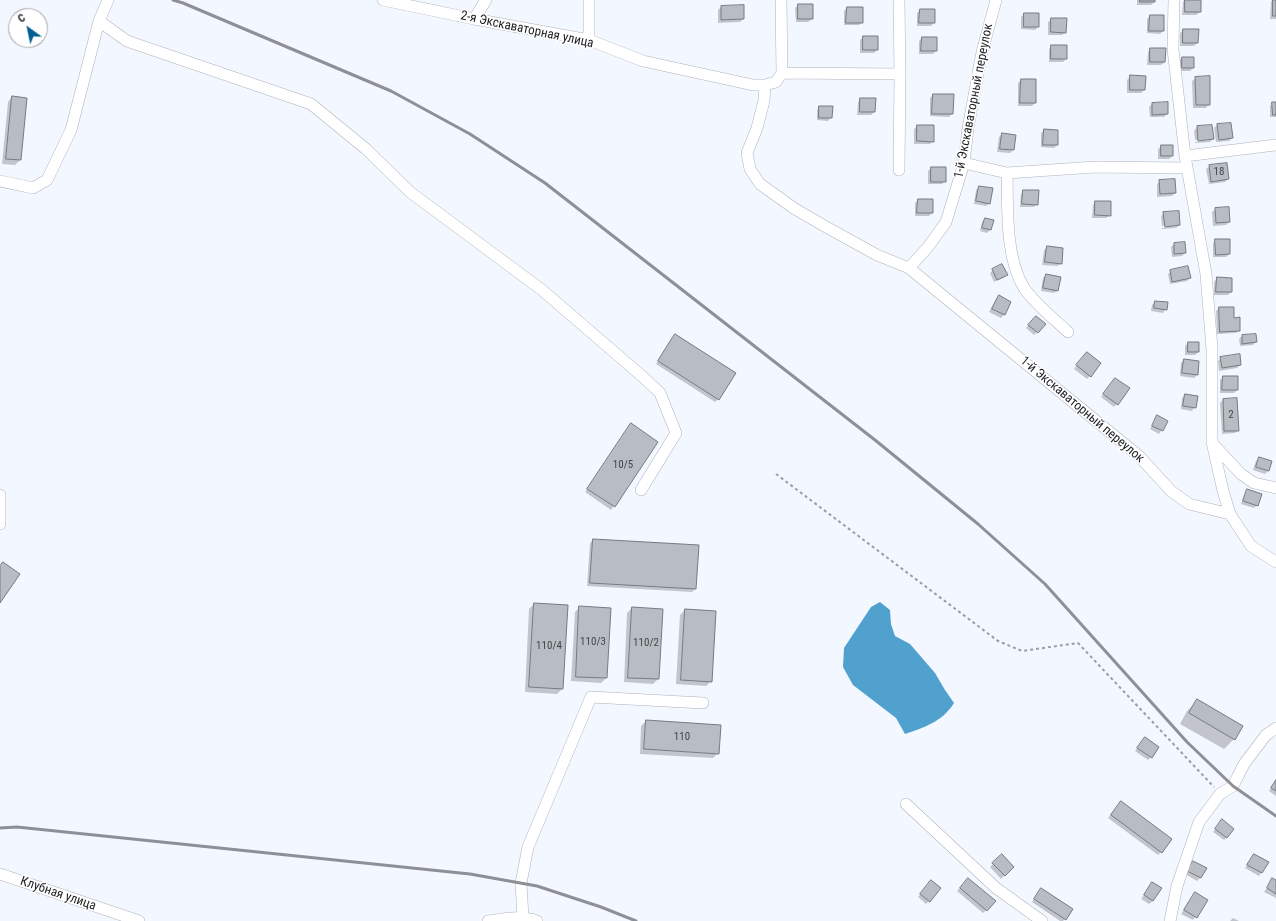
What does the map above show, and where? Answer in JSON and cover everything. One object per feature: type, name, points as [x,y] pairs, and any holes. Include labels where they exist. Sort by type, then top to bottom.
[{"type":"street","points":[[0,181],[33,188],[47,180],[71,130],[99,21],[108,0]]},
{"type":"street","name":"2-я Экскаваторная улица","points":[[383,0],[474,19],[589,40],[643,61],[753,85],[765,85]]},
{"type":"street","points":[[474,19],[486,0]]},
{"type":"street","points":[[589,40],[590,0]]},
{"type":"street","points":[[781,0],[782,73],[776,82],[765,85],[764,100],[757,128],[747,153],[750,169],[760,184],[795,209],[877,255],[909,268]]},
{"type":"street","points":[[899,0],[899,170]]},
{"type":"street","name":"1-й Экскаваторный переулок","points":[[996,0],[981,59],[968,128],[964,163],[946,222],[928,247],[909,268],[1139,456],[1171,491],[1188,504],[1230,514]]},
{"type":"street","points":[[1174,0],[1173,49],[1185,156],[1206,274],[1212,349],[1212,442],[1223,491],[1230,514],[1251,546],[1276,562]]},
{"type":"street","points":[[99,21],[127,41],[311,104],[366,149],[410,192],[542,290],[643,377],[660,393],[676,433],[641,490]]},
{"type":"street","points":[[782,73],[900,74]]},
{"type":"street","points":[[1185,156],[1276,144]]},
{"type":"street","points":[[964,163],[1007,173],[1095,167],[1187,168]]},
{"type":"street","points":[[1007,173],[1010,245],[1016,269],[1024,287],[1037,304],[1068,332]]},
{"type":"street","points":[[1212,442],[1241,474],[1254,483],[1276,488]]},
{"type":"street","points":[[0,495],[0,524]]},
{"type":"street","points":[[523,918],[521,883],[528,847],[591,696],[703,703]]},
{"type":"street","points":[[1170,921],[1177,886],[1199,822],[1220,794],[1233,786],[1244,764],[1266,735],[1276,728]]},
{"type":"street","points":[[906,804],[996,888],[1042,921]]},
{"type":"street","name":"Клубная улица","points":[[0,874],[139,921]]},
{"type":"street","points":[[488,921],[523,918],[531,918],[537,921]]},
{"type":"path","points":[[776,474],[998,641],[1022,650],[1078,643],[1201,772],[1220,794]]},
{"type":"water","points":[[880,602],[890,610],[891,624],[895,636],[910,644],[935,673],[954,703],[944,715],[932,723],[905,734],[896,718],[853,685],[843,667],[844,648],[871,607]]},
{"type":"building","points":[[1140,0],[1155,0],[1155,2],[1140,2]]},
{"type":"building","points":[[1185,0],[1201,0],[1201,12],[1185,12]]},
{"type":"building","points":[[1273,0],[1276,0],[1276,16],[1273,16]]},
{"type":"building","points":[[798,4],[813,4],[813,19],[798,19]]},
{"type":"building","points":[[744,5],[744,19],[721,20],[721,6]]},
{"type":"building","points":[[847,7],[863,7],[863,23],[846,23]]},
{"type":"building","points":[[920,9],[935,9],[935,23],[919,23]]},
{"type":"building","points":[[1024,13],[1039,13],[1039,27],[1024,27]]},
{"type":"building","points":[[1150,15],[1164,15],[1164,31],[1149,31]]},
{"type":"building","points":[[1051,18],[1067,18],[1066,33],[1051,32]]},
{"type":"building","points":[[1183,29],[1199,29],[1198,43],[1183,43]]},
{"type":"building","points":[[863,36],[878,36],[878,50],[863,50]]},
{"type":"building","points":[[922,37],[937,37],[937,51],[921,51]]},
{"type":"building","points":[[1051,45],[1067,45],[1067,59],[1051,59]]},
{"type":"building","points":[[1150,48],[1166,48],[1165,62],[1150,62]]},
{"type":"building","points":[[1182,57],[1194,57],[1194,68],[1182,68]]},
{"type":"building","points":[[1130,75],[1146,76],[1145,90],[1130,90]]},
{"type":"building","points":[[1210,76],[1210,105],[1196,105],[1195,77]]},
{"type":"building","points":[[1021,79],[1036,79],[1036,103],[1020,103]]},
{"type":"building","points":[[933,94],[954,94],[953,114],[932,114]]},
{"type":"building","points":[[12,96],[27,98],[21,160],[6,159]]},
{"type":"building","points":[[860,98],[876,98],[875,112],[860,112]]},
{"type":"building","points":[[1168,102],[1168,114],[1152,115],[1152,103]]},
{"type":"building","points":[[1272,102],[1276,102],[1276,115],[1273,115]]},
{"type":"building","points":[[819,106],[833,106],[832,118],[819,118]]},
{"type":"building","points":[[1231,123],[1233,138],[1219,140],[1217,124]]},
{"type":"building","points":[[917,125],[934,125],[934,142],[917,141]]},
{"type":"building","points":[[1212,125],[1214,139],[1198,141],[1197,126]]},
{"type":"building","points":[[1044,129],[1058,130],[1058,145],[1043,145]]},
{"type":"building","points":[[1002,133],[1016,135],[1014,150],[1000,149]]},
{"type":"building","points":[[1161,145],[1173,145],[1173,156],[1161,156]]},
{"type":"building","points":[[1227,163],[1229,179],[1211,182],[1209,165]]},
{"type":"building","points":[[931,167],[946,167],[946,182],[931,182]]},
{"type":"building","points":[[1175,179],[1176,193],[1160,194],[1159,180]]},
{"type":"building","points":[[979,186],[993,188],[990,204],[976,201]]},
{"type":"building","points":[[1023,190],[1039,190],[1038,205],[1022,204]]},
{"type":"building","points":[[918,199],[933,199],[933,213],[917,213]]},
{"type":"building","points":[[1095,201],[1111,201],[1111,216],[1095,215]]},
{"type":"building","points":[[1229,207],[1230,222],[1216,223],[1215,208]]},
{"type":"building","points":[[1179,211],[1180,225],[1165,227],[1163,212]]},
{"type":"building","points":[[985,218],[994,220],[991,230],[982,228]]},
{"type":"building","points":[[1215,239],[1230,239],[1230,254],[1216,255]]},
{"type":"building","points":[[1185,242],[1186,253],[1174,254],[1174,243]]},
{"type":"building","points":[[1047,246],[1063,248],[1062,264],[1045,262]]},
{"type":"building","points":[[1002,264],[1008,275],[997,280],[992,269]]},
{"type":"building","points":[[1188,266],[1191,278],[1172,282],[1170,270]]},
{"type":"building","points":[[1046,274],[1061,277],[1058,291],[1043,288]]},
{"type":"building","points":[[1217,277],[1232,278],[1232,292],[1216,292]]},
{"type":"building","points":[[999,295],[1011,302],[1005,315],[992,309]]},
{"type":"building","points":[[1155,301],[1168,302],[1167,310],[1154,308]]},
{"type":"building","points":[[1219,307],[1234,307],[1234,318],[1240,317],[1240,331],[1220,332]]},
{"type":"building","points":[[1036,316],[1046,324],[1038,333],[1028,325]]},
{"type":"building","points":[[675,334],[736,373],[719,400],[658,361]]},
{"type":"building","points":[[1256,334],[1257,342],[1242,344],[1242,335]]},
{"type":"building","points":[[1188,342],[1199,342],[1199,352],[1188,352]]},
{"type":"building","points":[[1087,352],[1101,363],[1091,377],[1076,365]]},
{"type":"building","points":[[1240,354],[1241,365],[1222,368],[1220,357]]},
{"type":"building","points":[[1184,359],[1199,361],[1198,375],[1182,373]]},
{"type":"building","points":[[1223,376],[1238,376],[1238,390],[1222,390]]},
{"type":"building","points":[[1115,378],[1130,388],[1118,405],[1103,394]]},
{"type":"building","points":[[1185,394],[1198,396],[1196,408],[1183,406]]},
{"type":"building","points":[[1237,398],[1239,431],[1224,431],[1223,399]]},
{"type":"building","points":[[1157,415],[1168,421],[1163,431],[1152,426]]},
{"type":"building","points":[[631,423],[658,442],[615,507],[587,489]]},
{"type":"building","points":[[1259,457],[1272,461],[1269,471],[1256,467]]},
{"type":"building","points":[[1247,489],[1262,494],[1258,506],[1243,501]]},
{"type":"building","points":[[593,539],[699,545],[696,589],[590,583]]},
{"type":"building","points":[[3,562],[20,574],[0,603],[0,566]]},
{"type":"building","points":[[534,603],[568,605],[563,689],[529,687]]},
{"type":"building","points":[[579,606],[611,608],[607,678],[576,677]]},
{"type":"building","points":[[632,607],[663,609],[659,679],[628,678]]},
{"type":"building","points":[[685,609],[716,611],[712,682],[681,680]]},
{"type":"building","points":[[1197,699],[1243,726],[1235,740],[1189,713]]},
{"type":"building","points":[[646,720],[721,725],[719,754],[644,749]]},
{"type":"building","points":[[1145,737],[1159,747],[1152,758],[1137,748]]},
{"type":"building","points":[[1276,780],[1276,791],[1271,788]]},
{"type":"building","points":[[1121,801],[1172,839],[1162,853],[1111,815]]},
{"type":"building","points":[[1222,819],[1234,829],[1227,838],[1215,829]]},
{"type":"building","points":[[1002,854],[1014,867],[1005,876],[992,863]]},
{"type":"building","points":[[1254,854],[1269,862],[1262,873],[1247,865]]},
{"type":"building","points":[[1193,861],[1207,868],[1201,878],[1187,871]]},
{"type":"building","points":[[968,878],[996,901],[987,911],[960,888]]},
{"type":"building","points":[[1272,878],[1276,880],[1276,894],[1267,888]]},
{"type":"building","points":[[931,880],[941,888],[930,902],[920,894]]},
{"type":"building","points":[[1152,882],[1162,888],[1153,901],[1144,895]]},
{"type":"building","points":[[1041,888],[1073,909],[1066,920],[1034,899]]},
{"type":"building","points":[[1195,892],[1208,900],[1197,918],[1184,910]]},
{"type":"railway","points":[[173,0],[391,91],[470,134],[545,183],[875,440],[978,524],[1045,584],[1187,742],[1233,786],[1276,816]]},
{"type":"railway","points":[[0,828],[17,827],[470,874],[537,886],[601,907],[636,921]]}]
